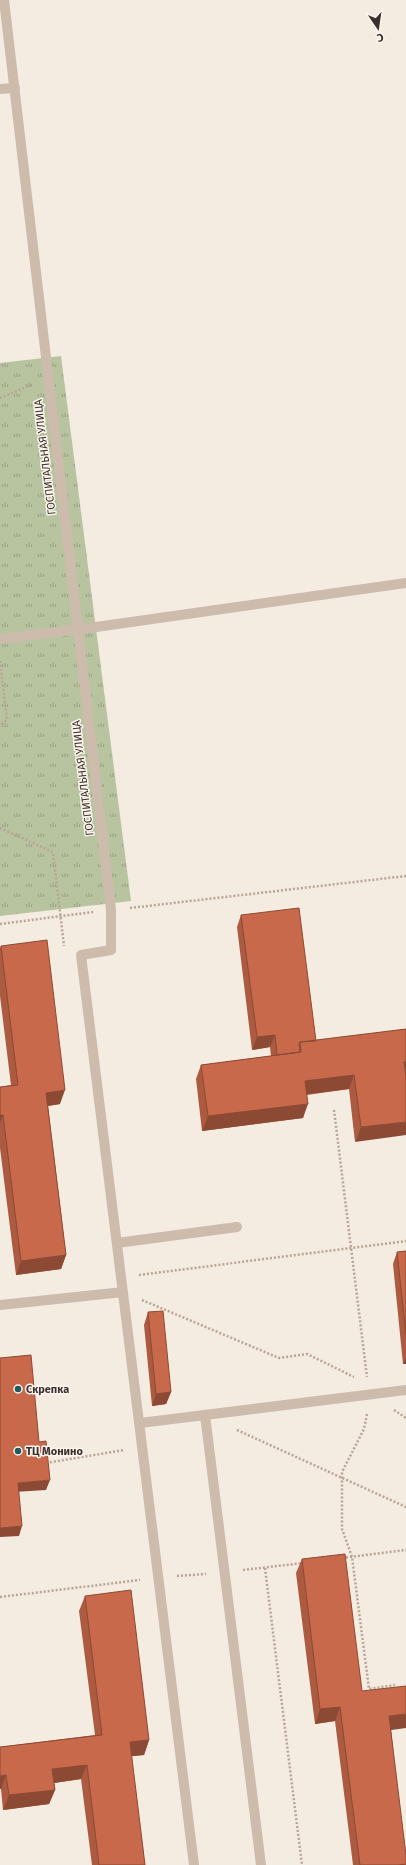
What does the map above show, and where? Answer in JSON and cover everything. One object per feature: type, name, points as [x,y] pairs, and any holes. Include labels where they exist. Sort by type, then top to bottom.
[{"type":"street","name":"ГОСПИТАЛЬНАЯ УЛИЦА","points":[[4,0],[110,910],[110,950],[81,955],[117,1243]]},
{"type":"street","points":[[0,89],[14,88]]},
{"type":"street","points":[[0,639],[96,627],[406,582]]},
{"type":"street","points":[[194,1865],[117,1243],[237,1226]]},
{"type":"street","points":[[0,1306],[123,1292]]},
{"type":"street","points":[[140,1424],[369,1390],[406,1390]]},
{"type":"street","points":[[205,1415],[261,1865]]},
{"type":"path","points":[[0,398],[34,383]]},
{"type":"path","points":[[0,660],[7,719],[0,726]]},
{"type":"path","points":[[0,828],[53,852],[61,917]]},
{"type":"path","points":[[0,924],[406,876]]},
{"type":"path","points":[[334,1110],[369,1390],[364,1429],[342,1472],[342,1529],[352,1557],[369,1689],[395,1685]]},
{"type":"path","points":[[121,1277],[406,1241]]},
{"type":"path","points":[[123,1292],[279,1358],[307,1354],[369,1390]]},
{"type":"path","points":[[234,1428],[406,1507]]},
{"type":"path","points":[[44,1463],[127,1450]]},
{"type":"path","points":[[336,1559],[406,1550]]},
{"type":"path","points":[[0,1597],[159,1577],[225,1572],[304,1563]]},
{"type":"path","points":[[265,1568],[302,1865]]},
{"type":"green space","points":[[61,356],[131,901],[0,916],[0,363]]},
{"type":"building","points":[[299,908],[316,1041],[300,1042],[300,1052],[277,1055],[275,1035],[257,1037],[241,915]]},
{"type":"building","points":[[47,940],[65,1090],[46,1093],[66,1255],[21,1261],[3,1115],[0,1115],[0,1087],[18,1085],[1,946]]},
{"type":"building","points":[[406,1029],[406,1062],[404,1062],[406,1077],[406,1122],[361,1127],[354,1075],[305,1081],[308,1104],[208,1116],[201,1065],[301,1052],[300,1042]]},
{"type":"building","points":[[406,1251],[406,1334],[397,1252]]},
{"type":"building","points":[[163,1311],[171,1392],[156,1394],[148,1312]]},
{"type":"building","name":"ТЦ Монино","points":[[31,1355],[39,1442],[46,1441],[50,1480],[18,1483],[22,1526],[0,1528],[0,1358]]},
{"type":"building","points":[[345,1554],[362,1691],[406,1686],[406,1714],[389,1716],[406,1864],[360,1865],[340,1707],[320,1709],[302,1559]]},
{"type":"building","points":[[131,1590],[149,1740],[130,1742],[145,1865],[99,1865],[87,1765],[52,1769],[55,1790],[9,1795],[6,1775],[0,1776],[0,1747],[102,1735],[85,1596]]},
{"type":"place","name":"Скрепка","points":[[18,1389]]},
{"type":"place","name":"ТЦ Монино","points":[[18,1451]]}]
